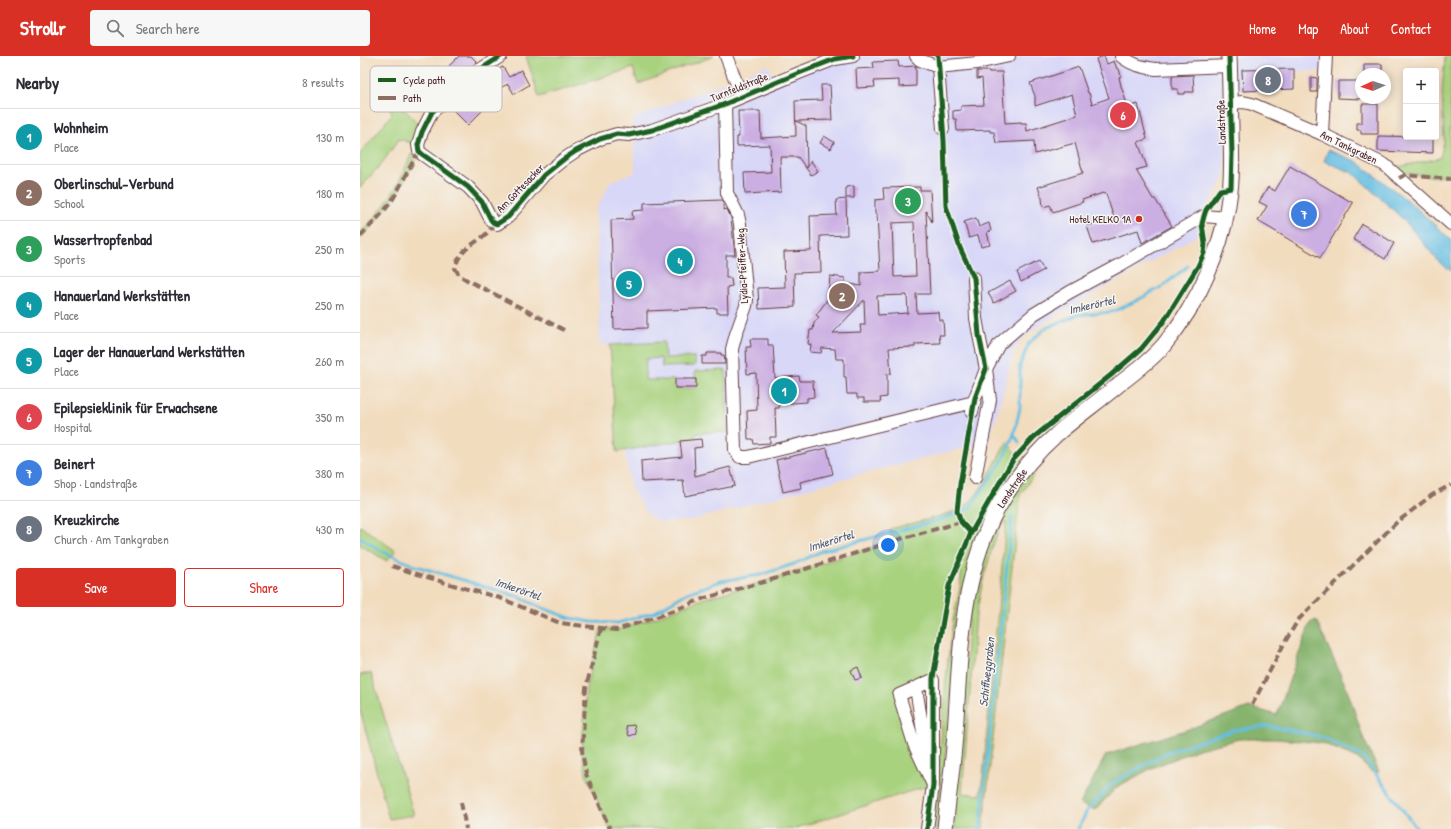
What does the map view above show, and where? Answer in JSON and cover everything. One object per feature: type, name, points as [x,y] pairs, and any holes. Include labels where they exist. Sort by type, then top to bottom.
[{"type":"main road","name":"Landstraße","points":[[945,829],[954,743],[964,614],[969,586],[975,565],[993,518],[1012,485],[1025,467],[1056,434],[1155,354],[1164,344],[1195,298],[1216,252],[1226,218],[1231,188],[1232,154],[1229,61]]},
{"type":"street","name":"Am Gottesacker","points":[[487,66],[501,56]]},
{"type":"street","points":[[726,56],[742,97]]},
{"type":"street","name":"Turnfeldstraße","points":[[645,132],[700,114],[835,59],[853,56]]},
{"type":"street","points":[[916,56],[920,60],[938,67],[977,63],[1009,56]]},
{"type":"street","points":[[1121,56],[1138,66],[1156,69],[1229,61]]},
{"type":"street","points":[[1322,134],[1326,56]]},
{"type":"street","points":[[938,67],[943,129]]},
{"type":"street","name":"Am Tankgraben","points":[[1230,103],[1243,102],[1252,104],[1322,134],[1385,165],[1451,224]]},
{"type":"street","name":"Lydia-Pfeiffer-Weg","points":[[725,104],[727,193],[738,215],[740,224],[746,283],[746,306],[732,350],[735,450],[740,457],[748,457],[973,407],[986,369]]},
{"type":"street","name":"Am Gottesacker","points":[[432,112],[422,132],[418,145],[419,151],[468,187],[482,202],[494,223],[501,222],[508,217],[544,175],[576,151],[600,139],[617,134],[629,135],[645,132]]},
{"type":"street","points":[[986,369],[999,344],[1034,314],[1204,215],[1226,218]]},
{"type":"street","points":[[974,278],[978,335],[986,369],[990,400],[975,478]]},
{"type":"street","points":[[927,829],[933,785],[933,680],[899,695],[914,744],[933,785]]},
{"type":"street","points":[[916,688],[933,785]]},
{"type":"shaded area","points":[[834,56],[1323,56],[1322,71],[1296,71],[1296,91],[1224,90],[1225,176],[1201,216],[1196,236],[1050,319],[1022,338],[1014,351],[998,412],[988,442],[857,475],[692,520],[661,522],[647,514],[631,488],[625,451],[617,452],[610,345],[600,344],[596,210],[611,181],[635,172],[633,119],[768,65],[773,77]]},
{"type":"green space","points":[[526,56],[714,56],[638,84],[633,68],[539,97]]},
{"type":"green space","points":[[1445,56],[1451,56],[1450,174],[1437,177],[1398,172],[1393,168],[1440,158],[1444,141],[1442,92]]},
{"type":"green space","points":[[391,112],[407,112],[420,126],[414,144],[399,139],[382,163],[360,188],[360,154],[392,114]]},
{"type":"green space","points":[[411,154],[415,160],[397,192],[377,220],[360,239],[360,233],[377,215],[396,187]]},
{"type":"green space","points":[[664,342],[665,358],[695,357],[695,366],[662,367],[661,358],[646,359],[645,380],[675,380],[675,388],[696,388],[695,371],[726,370],[728,432],[697,433],[694,438],[617,452],[610,345]]},
{"type":"green space","points":[[1007,442],[1024,462],[989,516],[952,686],[938,829],[927,829],[930,785],[793,829],[610,829],[586,774],[582,751],[586,688],[601,628],[617,630],[657,617],[705,598],[774,579],[892,541],[890,529],[956,511],[970,502],[985,481]],"holes":[[[959,561],[961,568],[961,583],[953,621],[948,661],[938,782],[899,695],[933,678],[949,586]]]},
{"type":"green space","points":[[1033,468],[1035,473],[1020,495],[983,829],[954,829],[969,615],[985,549],[1007,505]],"holes":[[[1006,522],[980,795],[962,793],[976,615],[983,580],[993,545],[1001,524]]]},
{"type":"green space","points":[[360,526],[396,551],[387,561],[360,545]]},
{"type":"green space","points":[[1316,620],[1347,689],[1363,737],[1379,772],[1373,773],[1357,758],[1322,743],[1276,739],[1239,739],[1199,749],[1152,768],[1117,787],[1095,810],[1080,804],[1106,755],[1186,730],[1249,707],[1277,715],[1310,623]]},
{"type":"green space","points":[[371,673],[414,815],[389,819],[360,709],[360,675]]},
{"type":"water","points":[[1328,150],[1356,161],[1412,204],[1451,240],[1451,271],[1440,263],[1404,220],[1353,173],[1324,161]]},
{"type":"building","points":[[459,56],[471,56],[477,62],[472,66],[449,66]]},
{"type":"building","points":[[1104,56],[1107,64],[1114,61],[1117,69],[1119,69],[1121,86],[1128,107],[1138,104],[1147,139],[1138,142],[1147,167],[1136,170],[1153,199],[1155,199],[1172,226],[1142,243],[1138,230],[1093,244],[1087,226],[1114,218],[1106,194],[1103,193],[1082,200],[1083,202],[1053,212],[1050,205],[1043,207],[1042,198],[1038,187],[1083,173],[1075,143],[1035,154],[1034,141],[996,143],[994,132],[990,132],[990,130],[957,131],[956,119],[953,119],[953,111],[961,110],[961,106],[984,105],[982,78],[977,79],[977,71],[1002,72],[1005,123],[1026,123],[1027,131],[1077,115],[1072,94],[1035,106],[1035,96],[1030,83],[1079,67],[1092,104],[1109,98],[1096,59]]},
{"type":"building","points":[[898,61],[899,67],[916,66],[916,86],[899,87],[899,80],[874,81],[875,87],[857,88],[856,69],[874,68],[873,62]]},
{"type":"building","points":[[1364,64],[1382,64],[1382,68],[1364,68]]},
{"type":"building","points":[[502,68],[509,77],[521,70],[529,85],[514,94],[508,84],[502,87]]},
{"type":"building","points":[[1294,69],[1294,89],[1243,91],[1242,70]]},
{"type":"building","points":[[1193,75],[1194,92],[1178,94],[1178,89],[1172,89],[1172,76]]},
{"type":"building","points":[[1311,77],[1317,78],[1317,92],[1311,92]]},
{"type":"building","points":[[1338,81],[1355,81],[1355,99],[1338,98]]},
{"type":"building","points":[[821,85],[830,85],[832,120],[796,121],[806,126],[807,168],[811,161],[818,171],[811,175],[798,157],[780,157],[781,192],[745,194],[744,173],[771,172],[770,145],[737,146],[737,137],[739,137],[738,111],[760,111],[761,138],[796,136],[795,101],[822,100]]},
{"type":"building","points":[[1362,104],[1378,104],[1378,134],[1361,134],[1361,130],[1357,130],[1357,123],[1362,123]]},
{"type":"building","points":[[455,112],[481,112],[468,125]]},
{"type":"building","points":[[824,136],[834,142],[831,149],[820,143]]},
{"type":"building","points":[[1378,136],[1403,136],[1403,140],[1433,140],[1433,153],[1378,151]]},
{"type":"building","points":[[1290,166],[1353,203],[1320,258],[1258,221],[1267,206],[1259,202],[1268,187],[1275,191]]},
{"type":"building","points":[[854,186],[854,198],[846,198],[846,187]]},
{"type":"building","points":[[920,187],[920,190],[930,190],[932,222],[926,211],[930,294],[916,294],[917,313],[938,312],[939,320],[943,320],[944,335],[939,335],[940,343],[915,344],[915,347],[889,348],[891,373],[887,374],[887,397],[880,398],[881,402],[864,402],[864,398],[857,398],[857,394],[847,394],[846,377],[844,377],[844,359],[836,359],[835,349],[822,348],[821,353],[810,352],[811,345],[808,344],[810,330],[813,330],[814,323],[819,317],[816,315],[828,299],[830,276],[845,278],[844,283],[861,286],[861,272],[880,271],[875,200],[884,199],[883,188]],"holes":[[[914,222],[916,276],[894,277],[892,223]],[[907,295],[908,313],[878,315],[877,296]],[[864,300],[865,325],[860,325],[861,332],[833,333]]]},
{"type":"building","points":[[846,199],[847,235],[820,236],[821,272],[794,273],[795,307],[759,309],[758,288],[785,287],[784,252],[811,251],[810,216],[837,215],[836,200]]},
{"type":"building","points":[[722,200],[724,203],[724,210],[727,209],[731,218],[735,255],[726,255],[726,278],[731,278],[732,286],[727,287],[728,313],[717,313],[717,308],[647,311],[647,328],[614,329],[611,220],[633,219],[632,211],[644,210],[644,203]]},
{"type":"building","points":[[976,218],[979,227],[989,223],[991,231],[987,232],[990,245],[981,247],[978,235],[969,238],[964,222]]},
{"type":"building","points":[[1362,224],[1394,243],[1385,259],[1353,239]]},
{"type":"building","points":[[1039,261],[1044,270],[1021,282],[1017,272]]},
{"type":"building","points":[[1010,281],[1016,291],[994,303],[988,293]]},
{"type":"building","points":[[750,339],[768,339],[768,345],[773,345],[775,378],[799,376],[800,381],[813,381],[814,397],[807,398],[807,402],[779,404],[779,408],[775,408],[776,437],[770,437],[770,443],[754,444],[753,439],[748,439],[747,411],[757,410],[756,373],[747,374],[746,347],[751,347]]},
{"type":"building","points":[[707,353],[721,353],[721,355],[724,355],[725,364],[702,364],[702,356],[707,356]]},
{"type":"building","points":[[675,379],[696,379],[696,388],[675,388]]},
{"type":"building","points":[[701,439],[702,447],[694,448],[695,476],[730,467],[735,486],[685,496],[683,480],[642,482],[641,461],[682,457],[680,441]]},
{"type":"building","points":[[827,448],[833,474],[800,482],[801,488],[783,492],[776,460]]},
{"type":"building","points":[[858,667],[862,678],[855,680],[851,670]]},
{"type":"building","points":[[634,725],[636,734],[629,736],[626,726]]},
{"type":"waterway","name":"Imkerörtel","points":[[360,537],[381,551],[413,565],[516,596],[570,618],[591,622],[618,623],[655,612],[687,593],[721,581],[760,575],[794,564],[822,551],[939,520],[969,509],[1001,463],[1014,434],[1020,408],[1020,365],[1029,343],[1046,328],[1077,315],[1112,312],[1136,301],[1163,286],[1188,266]]},
{"type":"waterway","name":"Imkerörtel","points":[[1014,434],[1019,442]]},
{"type":"waterway","name":"Schiffweggraben","points":[[980,829],[1012,516]]},
{"type":"waterway","points":[[1078,829],[1087,811],[1114,782],[1168,752],[1234,730],[1268,726],[1322,737],[1363,757],[1417,829]]},
{"type":"marked path","points":[[360,236],[390,203],[419,151]]},
{"type":"marked path","points":[[1399,178],[1405,175],[1451,179]]},
{"type":"marked path","points":[[494,223],[485,235],[462,253],[455,268],[459,275],[564,330]]},
{"type":"marked path","points":[[1252,705],[1298,620],[1396,523],[1432,495],[1451,485]]},
{"type":"marked path","points":[[392,566],[500,598],[560,623],[616,630],[657,617],[705,598],[774,579],[897,540],[961,522]]},
{"type":"marked path","points":[[601,628],[586,688],[582,751],[586,774],[610,829]]},
{"type":"marked path","points":[[461,802],[466,829]]},
{"type":"cycle path","points":[[486,66],[501,56]]},
{"type":"cycle path","points":[[432,112],[422,132],[418,145],[419,151],[468,187],[482,202],[491,220],[497,224],[508,217],[544,175],[576,151],[600,139],[617,134],[629,135],[652,130],[725,104],[835,59],[853,56]]},
{"type":"cycle path","points":[[938,56],[944,141],[946,206],[960,248],[974,278],[979,335],[986,369],[975,398],[960,484],[957,511],[961,522],[971,533]]},
{"type":"cycle path","points":[[927,829],[933,785],[933,678],[949,586],[971,533],[1013,460],[1034,437],[1141,349],[1164,321],[1198,266],[1204,253],[1205,244],[1202,224],[1206,210],[1220,190],[1231,188],[1232,154],[1229,56]]},
{"type":"place","name":"Kreuzkirche","points":[[1268,80]]},
{"type":"place","name":"Epilepsieklinik für Erwachsene","points":[[1123,115]]},
{"type":"place","name":"Wassertropfenbad","points":[[908,201]]},
{"type":"place","name":"Beinert","points":[[1304,214]]},
{"type":"place","name":"Hotel KELKO 1A","points":[[1139,219]]},
{"type":"place","name":"Hanauerland Werkstätten","points":[[680,261]]},
{"type":"place","name":"Lager der Hanauerland Werkstätten","points":[[629,284]]},
{"type":"place","name":"Oberlinschul-Verbund","points":[[842,296]]},
{"type":"place","name":"Wohnheim","points":[[784,391]]}]
